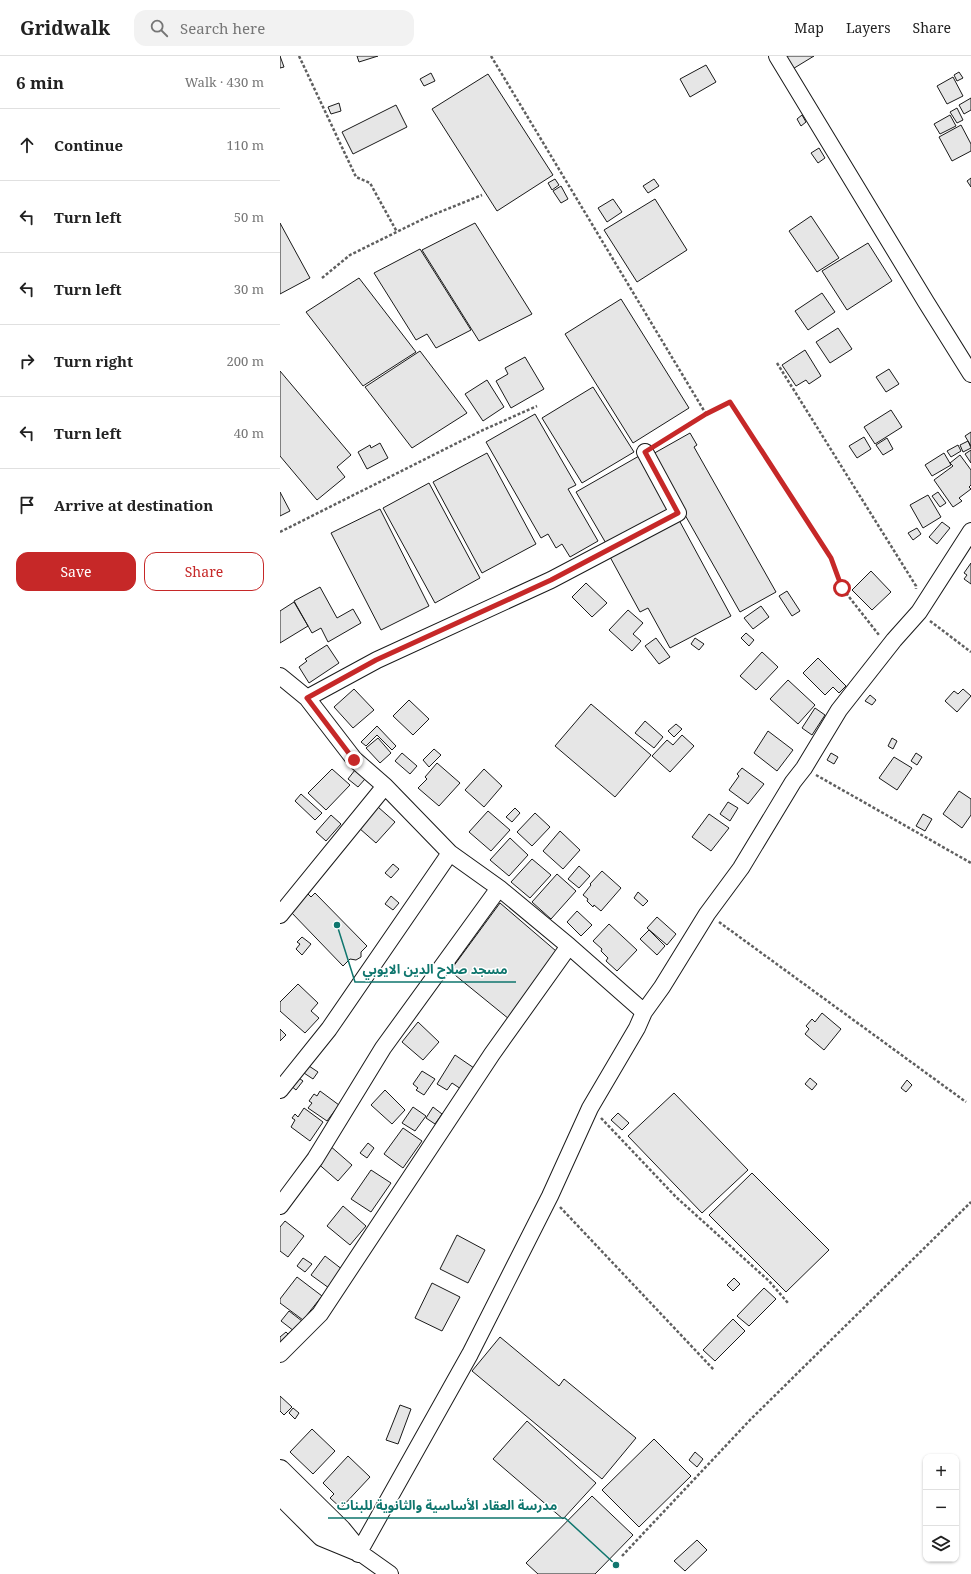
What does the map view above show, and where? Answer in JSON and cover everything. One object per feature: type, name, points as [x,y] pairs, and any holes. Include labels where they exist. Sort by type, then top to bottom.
[{"type":"main road","points":[[280,1470],[341,1530],[359,1552]]},
{"type":"main road","points":[[280,1494],[322,1536],[359,1552]]},
{"type":"street","points":[[777,56],[922,296],[971,374]]},
{"type":"street","points":[[307,698],[376,660],[551,580],[678,513],[645,452]]},
{"type":"street","points":[[390,1574],[359,1552],[470,1354],[550,1196],[590,1108],[637,1028],[644,1012],[662,987],[707,914],[742,868],[793,782],[804,768],[839,710],[888,647],[919,612],[971,531]]},
{"type":"street","points":[[280,676],[307,698],[354,760],[385,786],[450,853],[499,888],[569,946],[644,1012]]},
{"type":"street","points":[[280,915],[385,786]]},
{"type":"street","points":[[280,1090],[329,1029],[450,853]]},
{"type":"street","points":[[280,1206],[315,1159],[383,1048],[499,888]]},
{"type":"street","points":[[280,1354],[320,1314],[492,1054],[569,946]]},
{"type":"path","points":[[299,56],[356,177],[370,183],[397,232]]},
{"type":"path","points":[[491,56],[706,414]]},
{"type":"path","points":[[322,278],[350,256],[425,218],[482,195]]},
{"type":"path","points":[[777,363],[916,586],[919,612],[971,652]]},
{"type":"path","points":[[645,452],[706,414],[730,402],[831,558],[842,588],[888,647]]},
{"type":"path","points":[[280,532],[474,434],[537,406]]},
{"type":"path","points":[[804,768],[971,863]]},
{"type":"path","points":[[707,914],[966,1102]]},
{"type":"path","points":[[590,1108],[676,1197],[769,1281],[788,1303]]},
{"type":"path","points":[[550,1196],[714,1370]]},
{"type":"path","points":[[622,1556],[750,1420],[971,1202]]},
{"type":"building","points":[[280,56],[284,67],[280,68]]},
{"type":"building","points":[[357,56],[378,56],[359,62]]},
{"type":"building","points":[[784,56],[814,56],[791,70]]},
{"type":"building","points":[[706,65],[716,82],[690,97],[680,79]]},
{"type":"building","points":[[959,72],[963,78],[957,81],[954,75]]},
{"type":"building","points":[[431,73],[435,81],[424,86],[420,79]]},
{"type":"building","points":[[488,74],[553,175],[497,211],[432,109]]},
{"type":"building","points":[[953,77],[963,96],[947,104],[937,86]]},
{"type":"building","points":[[971,98],[971,110],[964,114],[959,105]]},
{"type":"building","points":[[339,103],[341,111],[331,114],[328,107]]},
{"type":"building","points":[[396,105],[407,127],[353,154],[342,132]]},
{"type":"building","points":[[957,108],[963,120],[957,123],[950,112]]},
{"type":"building","points":[[802,115],[806,122],[801,126],[797,119]]},
{"type":"building","points":[[950,115],[956,126],[940,134],[934,124]]},
{"type":"building","points":[[961,125],[971,144],[971,151],[952,161],[939,137]]},
{"type":"building","points":[[819,148],[825,158],[818,163],[811,153]]},
{"type":"building","points":[[971,178],[971,187],[967,181]]},
{"type":"building","points":[[555,179],[559,185],[552,190],[548,183]]},
{"type":"building","points":[[654,179],[659,186],[648,193],[643,186]]},
{"type":"building","points":[[561,186],[568,199],[561,203],[553,191]]},
{"type":"building","points":[[613,199],[622,212],[607,222],[598,208]]},
{"type":"building","points":[[655,199],[687,250],[637,282],[604,230]]},
{"type":"building","points":[[811,216],[839,258],[817,272],[789,231]]},
{"type":"building","points":[[280,223],[310,278],[280,294]]},
{"type":"building","points":[[475,223],[532,314],[479,341],[422,250]]},
{"type":"building","points":[[868,243],[892,281],[847,310],[822,271]]},
{"type":"building","points":[[420,249],[471,330],[436,348],[427,334],[416,340],[374,273]]},
{"type":"building","points":[[359,278],[416,352],[363,386],[306,312]]},
{"type":"building","points":[[822,293],[835,312],[808,330],[795,311]]},
{"type":"building","points":[[621,299],[689,408],[633,443],[565,334]]},
{"type":"building","points":[[838,328],[852,349],[830,363],[816,342]]},
{"type":"building","points":[[805,350],[821,376],[809,384],[806,380],[796,386],[782,365]]},
{"type":"building","points":[[420,351],[467,413],[412,448],[365,387]]},
{"type":"building","points":[[525,357],[544,389],[511,408],[496,381],[508,374],[505,368]]},
{"type":"building","points":[[889,369],[899,384],[886,392],[876,377]]},
{"type":"building","points":[[280,371],[351,455],[337,467],[345,477],[317,500],[280,456]]},
{"type":"building","points":[[487,380],[504,407],[483,421],[465,394]]},
{"type":"building","points":[[593,387],[634,452],[582,483],[542,418]]},
{"type":"building","points":[[891,410],[902,427],[875,444],[864,427]]},
{"type":"building","points":[[535,414],[576,485],[568,489],[598,541],[570,557],[562,544],[556,548],[548,534],[541,538],[486,442]]},
{"type":"building","points":[[971,432],[971,446],[965,436]]},
{"type":"building","points":[[690,433],[697,445],[694,447],[776,592],[740,612],[651,455]]},
{"type":"building","points":[[864,437],[871,449],[857,458],[849,446]]},
{"type":"building","points":[[887,438],[893,449],[883,455],[876,445]]},
{"type":"building","points":[[968,441],[971,448],[963,452],[960,445]]},
{"type":"building","points":[[380,443],[388,458],[367,469],[358,452],[370,445],[371,448]]},
{"type":"building","points":[[958,445],[961,451],[951,457],[947,451]]},
{"type":"building","points":[[971,450],[971,463],[965,454]]},
{"type":"building","points":[[487,453],[536,544],[482,573],[433,482]]},
{"type":"building","points":[[944,453],[951,465],[932,476],[925,465]]},
{"type":"building","points":[[960,455],[971,470],[971,485],[969,487],[971,489],[959,498],[962,501],[953,507],[934,480],[953,466],[950,463]]},
{"type":"building","points":[[639,456],[670,508],[607,545],[576,492]]},
{"type":"building","points":[[429,483],[480,578],[435,603],[383,508]]},
{"type":"building","points":[[280,492],[290,511],[280,516]]},
{"type":"building","points":[[938,492],[946,503],[940,507],[932,496]]},
{"type":"building","points":[[928,495],[941,517],[923,528],[910,505]]},
{"type":"building","points":[[380,509],[429,606],[381,630],[331,533]]},
{"type":"building","points":[[679,520],[731,616],[670,648],[648,608],[640,612],[610,557]]},
{"type":"building","points":[[942,522],[950,528],[937,544],[929,537]]},
{"type":"building","points":[[917,528],[921,534],[913,540],[908,533]]},
{"type":"building","points":[[971,563],[971,584],[964,579],[967,575],[964,573]]},
{"type":"building","points":[[871,571],[891,592],[872,610],[852,590]]},
{"type":"building","points":[[586,583],[607,603],[592,617],[572,597]]},
{"type":"building","points":[[320,587],[337,618],[353,609],[361,623],[328,642],[321,628],[312,633],[294,601]]},
{"type":"building","points":[[787,591],[800,611],[792,616],[779,596]]},
{"type":"building","points":[[294,602],[308,626],[280,643],[280,611]]},
{"type":"building","points":[[761,606],[769,617],[753,629],[744,618]]},
{"type":"building","points":[[628,610],[643,623],[633,634],[641,641],[632,651],[609,630]]},
{"type":"building","points":[[746,633],[754,640],[749,646],[741,638]]},
{"type":"building","points":[[656,638],[670,657],[659,664],[645,646]]},
{"type":"building","points":[[695,638],[704,644],[699,650],[691,644]]},
{"type":"building","points":[[327,645],[339,663],[309,683],[299,667],[307,661],[305,659]]},
{"type":"building","points":[[762,652],[778,667],[756,690],[740,676]]},
{"type":"building","points":[[818,658],[846,686],[839,693],[833,687],[825,695],[803,673]]},
{"type":"building","points":[[788,680],[815,705],[798,724],[770,699]]},
{"type":"building","points":[[354,689],[374,710],[353,728],[334,707]]},
{"type":"building","points":[[963,689],[971,696],[957,712],[945,701],[954,691],[958,694]]},
{"type":"building","points":[[870,695],[876,700],[872,705],[865,701]]},
{"type":"building","points":[[409,700],[429,719],[413,735],[393,716]]},
{"type":"building","points":[[591,704],[651,755],[615,797],[555,746]]},
{"type":"building","points":[[815,708],[825,715],[812,735],[802,728]]},
{"type":"building","points":[[645,721],[663,737],[654,748],[635,733]]},
{"type":"building","points":[[676,724],[682,729],[674,737],[668,731]]},
{"type":"building","points":[[377,726],[396,746],[392,750],[377,735],[366,746],[361,742]]},
{"type":"building","points":[[768,731],[793,750],[777,771],[754,753]]},
{"type":"building","points":[[682,735],[694,746],[670,772],[652,756],[667,740],[673,745]]},
{"type":"building","points":[[378,738],[391,753],[380,763],[366,748]]},
{"type":"building","points":[[892,738],[897,741],[893,749],[888,746]]},
{"type":"building","points":[[434,749],[441,755],[429,767],[423,760]]},
{"type":"building","points":[[402,753],[417,766],[410,774],[395,761]]},
{"type":"building","points":[[831,753],[838,757],[834,764],[827,760]]},
{"type":"building","points":[[916,753],[922,757],[917,765],[911,761]]},
{"type":"building","points":[[894,757],[912,768],[897,790],[879,778]]},
{"type":"building","points":[[437,763],[460,783],[439,806],[418,788],[427,779],[425,777]]},
{"type":"building","points":[[742,768],[764,784],[748,804],[729,790],[739,776],[737,774]]},
{"type":"building","points":[[332,769],[350,785],[326,810],[308,793]]},
{"type":"building","points":[[484,769],[502,786],[484,807],[465,790]]},
{"type":"building","points":[[355,770],[365,779],[358,787],[348,779]]},
{"type":"building","points":[[959,791],[971,799],[971,815],[962,828],[943,814]]},
{"type":"building","points":[[301,794],[322,813],[315,820],[295,801]]},
{"type":"building","points":[[728,802],[738,808],[730,821],[720,814]]},
{"type":"building","points":[[378,807],[395,822],[376,843],[359,828]]},
{"type":"building","points":[[515,808],[520,813],[512,822],[506,817]]},
{"type":"building","points":[[488,811],[510,830],[491,851],[469,832]]},
{"type":"building","points":[[535,813],[550,827],[532,846],[517,832]]},
{"type":"building","points":[[709,814],[729,828],[711,851],[692,837]]},
{"type":"building","points":[[923,814],[932,819],[925,831],[916,826]]},
{"type":"building","points":[[331,815],[341,824],[326,841],[316,832]]},
{"type":"building","points":[[560,831],[580,850],[563,869],[543,851]]},
{"type":"building","points":[[510,838],[528,855],[509,876],[490,860]]},
{"type":"building","points":[[532,859],[551,875],[530,898],[511,882]]},
{"type":"building","points":[[393,864],[399,869],[391,878],[385,873]]},
{"type":"building","points":[[579,866],[590,876],[579,888],[568,879]]},
{"type":"building","points":[[602,871],[621,888],[601,911],[594,905],[593,907],[587,901],[588,899],[583,895],[591,885],[590,884]]},
{"type":"building","points":[[557,874],[576,891],[551,919],[532,902]]},
{"type":"building","points":[[638,892],[648,901],[643,906],[634,898]]},
{"type":"building","points":[[315,893],[367,946],[361,952],[361,957],[356,960],[350,959],[343,966],[290,911],[308,894],[311,897]]},
{"type":"building","points":[[391,896],[399,903],[393,910],[385,904]]},
{"type":"building","points":[[500,903],[556,951],[509,1019],[450,971]]},
{"type":"building","points":[[577,911],[592,925],[581,936],[567,922]]},
{"type":"building","points":[[657,917],[676,934],[667,945],[647,928]]},
{"type":"building","points":[[609,924],[637,950],[617,971],[606,961],[608,958],[601,951],[602,949],[593,941]]},
{"type":"building","points":[[649,930],[665,946],[657,955],[640,939]]},
{"type":"building","points":[[302,937],[311,944],[302,955],[296,949],[300,944],[297,942]]},
{"type":"building","points":[[298,984],[318,1003],[311,1011],[319,1018],[305,1033],[280,1011],[280,1002]]},
{"type":"building","points":[[822,1013],[841,1029],[824,1050],[805,1034],[809,1029],[806,1026],[812,1019],[815,1022]]},
{"type":"building","points":[[418,1022],[439,1042],[423,1060],[402,1042]]},
{"type":"building","points":[[280,1029],[286,1035],[280,1041]]},
{"type":"building","points":[[455,1055],[474,1068],[461,1089],[452,1083],[447,1090],[437,1084]]},
{"type":"building","points":[[306,1064],[318,1072],[313,1079],[301,1071]]},
{"type":"building","points":[[422,1071],[435,1079],[424,1095],[416,1090],[418,1088],[413,1084]]},
{"type":"building","points":[[296,1076],[303,1081],[296,1090],[290,1085]]},
{"type":"building","points":[[810,1078],[817,1084],[812,1090],[805,1084]]},
{"type":"building","points":[[907,1080],[912,1085],[906,1092],[901,1088]]},
{"type":"building","points":[[385,1090],[405,1110],[392,1124],[371,1105]]},
{"type":"building","points":[[320,1091],[339,1105],[327,1121],[308,1108],[312,1103],[309,1101],[314,1094],[317,1096]]},
{"type":"building","points":[[674,1093],[748,1170],[702,1213],[628,1136]]},
{"type":"building","points":[[413,1107],[426,1116],[415,1131],[402,1123]]},
{"type":"building","points":[[433,1107],[442,1114],[435,1124],[426,1118]]},
{"type":"building","points":[[304,1108],[323,1122],[310,1141],[291,1127],[295,1120],[292,1118],[295,1114],[298,1117]]},
{"type":"building","points":[[618,1113],[629,1123],[622,1130],[611,1120]]},
{"type":"building","points":[[403,1128],[422,1141],[403,1168],[384,1154]]},
{"type":"building","points":[[368,1143],[374,1148],[367,1158],[360,1153]]},
{"type":"building","points":[[329,1145],[352,1165],[338,1181],[315,1161]]},
{"type":"building","points":[[371,1170],[391,1183],[371,1212],[351,1199]]},
{"type":"building","points":[[752,1173],[829,1250],[786,1292],[709,1215]]},
{"type":"building","points":[[343,1206],[366,1226],[350,1245],[327,1226]]},
{"type":"building","points":[[285,1221],[304,1236],[288,1257],[280,1251],[280,1227]]},
{"type":"building","points":[[457,1235],[485,1250],[468,1283],[440,1269]]},
{"type":"building","points":[[325,1256],[343,1270],[329,1288],[311,1275]]},
{"type":"building","points":[[303,1258],[312,1264],[305,1272],[297,1266]]},
{"type":"building","points":[[297,1277],[322,1296],[303,1320],[280,1303],[280,1299]]},
{"type":"building","points":[[734,1278],[740,1284],[733,1291],[727,1285]]},
{"type":"building","points":[[432,1283],[460,1297],[442,1331],[415,1318]]},
{"type":"building","points":[[764,1288],[776,1299],[749,1326],[737,1316]]},
{"type":"building","points":[[289,1311],[302,1321],[294,1331],[281,1321]]},
{"type":"building","points":[[733,1319],[745,1331],[715,1361],[703,1350]]},
{"type":"building","points":[[286,1332],[292,1338],[280,1351],[280,1337]]},
{"type":"building","points":[[500,1337],[559,1386],[564,1379],[636,1438],[602,1479],[472,1371]]},
{"type":"building","points":[[280,1396],[292,1407],[284,1415],[280,1411]]},
{"type":"building","points":[[400,1405],[411,1409],[398,1444],[386,1440]]},
{"type":"building","points":[[293,1408],[299,1413],[295,1419],[289,1413]]},
{"type":"building","points":[[527,1421],[596,1483],[563,1519],[493,1459]]},
{"type":"building","points":[[312,1429],[335,1451],[313,1474],[290,1452]]},
{"type":"building","points":[[654,1439],[691,1476],[639,1527],[602,1490]]},
{"type":"building","points":[[695,1452],[703,1459],[697,1467],[689,1460]]},
{"type":"building","points":[[348,1456],[370,1477],[341,1508],[330,1498],[334,1494],[323,1483]]},
{"type":"building","points":[[592,1496],[633,1535],[595,1574],[538,1574],[526,1563]]},
{"type":"building","points":[[697,1540],[707,1550],[685,1571],[674,1561]]},
{"type":"place","name":"مسجد صلاح الدين الايوبي","points":[[337,925]]},
{"type":"place","name":"مدرسة العقاد الأساسية والثانوية للبنات","points":[[616,1565]]},
{"type":"route","points":[[354,760],[307,698],[376,660],[551,580],[678,513],[645,452],[706,414],[730,402],[831,558],[842,588]]}]
